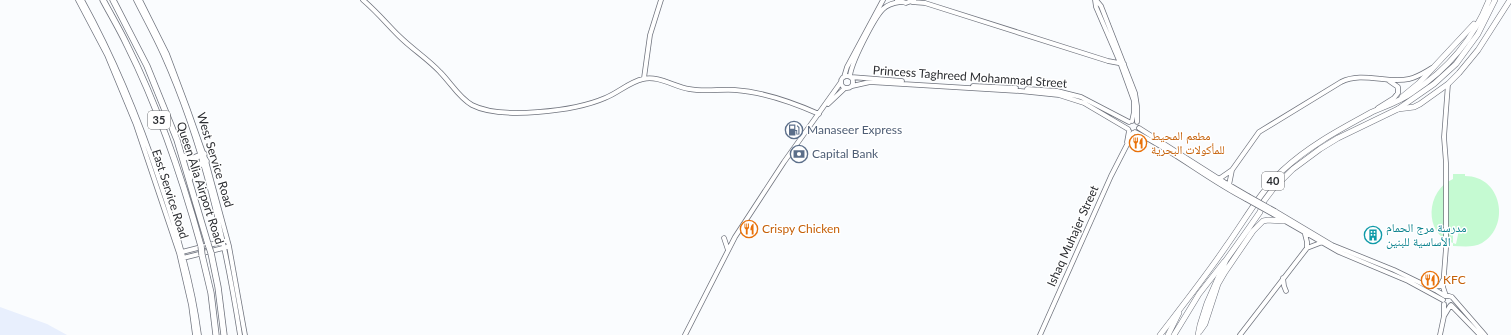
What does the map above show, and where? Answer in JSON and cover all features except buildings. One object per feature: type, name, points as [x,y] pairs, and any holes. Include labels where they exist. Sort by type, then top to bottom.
[{"type":"highway","name":"Queen Alia Airport Road","points":[[102,0],[138,68],[170,145],[188,198],[201,246],[211,293],[216,335]]},
{"type":"highway","name":"Queen Alia Airport Road","points":[[113,0],[147,66],[183,156],[211,253],[224,335]]},
{"type":"highway","points":[[183,156],[191,159],[202,155]]},
{"type":"highway","points":[[190,178],[193,169],[204,162]]},
{"type":"main road","name":"40","points":[[1160,335],[1221,254],[1262,195],[1282,171],[1320,141],[1373,112],[1414,92],[1433,78],[1456,55],[1479,22],[1489,0]]},
{"type":"main road","name":"40","points":[[1198,334],[1207,302],[1226,260],[1260,212],[1264,201],[1293,169],[1306,158],[1333,141],[1398,109],[1434,84],[1456,64],[1478,34],[1496,0]]},
{"type":"main road","points":[[1398,109],[1414,107],[1448,84],[1472,58],[1510,0]]},
{"type":"main road","points":[[1401,98],[1419,83],[1432,67],[1458,43],[1474,24]]},
{"type":"main road","points":[[1198,334],[1205,324],[1218,284],[1253,231],[1263,221],[1284,221]]},
{"type":"main road","points":[[1174,335],[1199,294],[1226,260]]},
{"type":"main road","points":[[1169,332],[1183,305]]},
{"type":"street","name":"East Service Road","points":[[78,0],[107,55],[136,125],[181,252]]},
{"type":"street","name":"East Service Road","points":[[82,0],[111,55],[134,110],[155,167],[181,252],[195,335]]},
{"type":"street","name":"West Service Road","points":[[136,0],[164,56],[202,155]]},
{"type":"street","name":"West Service Road","points":[[140,0],[167,54],[202,155],[226,241],[240,335]]},
{"type":"street","points":[[363,0],[376,11],[400,37],[432,64],[467,102],[478,108],[507,113],[527,112],[587,104],[605,98],[644,78],[660,80],[678,87],[692,90],[733,90],[772,96],[819,114]]},
{"type":"street","points":[[644,78],[650,35],[661,0]]},
{"type":"street","points":[[685,335],[738,233],[778,172],[841,82],[847,67],[883,0]]},
{"type":"street","points":[[1095,0],[1099,13],[1122,64],[1134,101],[1131,131]]},
{"type":"street","points":[[823,108],[845,88],[852,86],[852,64],[881,12],[889,5],[898,1],[906,3],[913,1],[924,2],[1122,64]]},
{"type":"street","points":[[1219,179],[1232,170],[1260,132],[1341,82],[1350,78],[1359,77],[1388,80],[1409,79],[1416,77],[1432,67]]},
{"type":"street","points":[[844,77],[851,77]]},
{"type":"street","name":"Princess Taghreed Mohammad Street","points":[[851,77],[1057,91],[1086,100],[1133,121]]},
{"type":"street","points":[[1373,112],[1394,98],[1398,93],[1398,87],[1388,80]]},
{"type":"street","points":[[841,82],[845,88]]},
{"type":"street","name":"Princess Taghreed Mohammad Street","points":[[852,86],[870,82],[1056,94],[1069,97],[1084,103],[1174,154],[1227,189],[1247,197]]},
{"type":"street","points":[[1440,335],[1444,316],[1445,298],[1443,287],[1445,276],[1446,168],[1444,137],[1448,84]]},
{"type":"street","points":[[1131,131],[1139,128],[1139,125],[1133,121]]},
{"type":"street","name":"Princess Taghreed Mohammad Street","points":[[1139,128],[1274,213],[1336,247],[1394,270],[1430,288],[1445,298]]},
{"type":"street","name":"Ishaq Muhajer Street","points":[[1040,335],[1126,146],[1131,131]]},
{"type":"street","points":[[1229,185],[1232,170]]},
{"type":"street","name":"Princess Taghreed Mohammad Street","points":[[1274,213],[1284,221],[1320,243],[1346,256],[1413,283],[1445,298]]},
{"type":"street","points":[[1305,234],[1307,248]]},
{"type":"street","points":[[724,238],[728,250]]},
{"type":"street","points":[[181,252],[226,241]]},
{"type":"street","points":[[1240,335],[1307,248],[1320,243]]},
{"type":"street","points":[[182,258],[227,247]]},
{"type":"street","name":"West Service Road","points":[[227,247],[245,335]]},
{"type":"street","name":"East Service Road","points":[[182,258],[196,313],[199,335]]},
{"type":"street","points":[[1430,288],[1440,286],[1445,276]]},
{"type":"street","points":[[1283,278],[1286,291]]},
{"type":"street","points":[[1445,298],[1451,296],[1485,335]]},
{"type":"street","points":[[1445,298],[1480,335]]},
{"type":"street","points":[[1444,316],[1453,300]]},
{"type":"shaded area","points":[[0,307],[47,324],[67,335],[0,335]]},
{"type":"green space","points":[[1453,174],[1465,174],[1465,176],[1478,178],[1487,184],[1494,193],[1498,203],[1499,214],[1497,225],[1491,235],[1479,245],[1453,246],[1453,243],[1443,238],[1437,231],[1433,222],[1433,202],[1437,192],[1453,179]],"holes":[[[1453,230],[1459,230],[1456,244],[1453,243]]]},
{"type":"place","name":"Manaseer Express","points":[[794,130]]},
{"type":"place","name":"مطعم المحيط للمأكولات البحرية","points":[[1138,143]]},
{"type":"place","name":"Capital Bank","points":[[799,154]]},
{"type":"place","name":"Crispy Chicken","points":[[749,229]]},
{"type":"place","name":"مدرسة مرج الحمام الأساسية للبنين","points":[[1373,235]]},
{"type":"place","name":"KFC","points":[[1430,280]]}]
